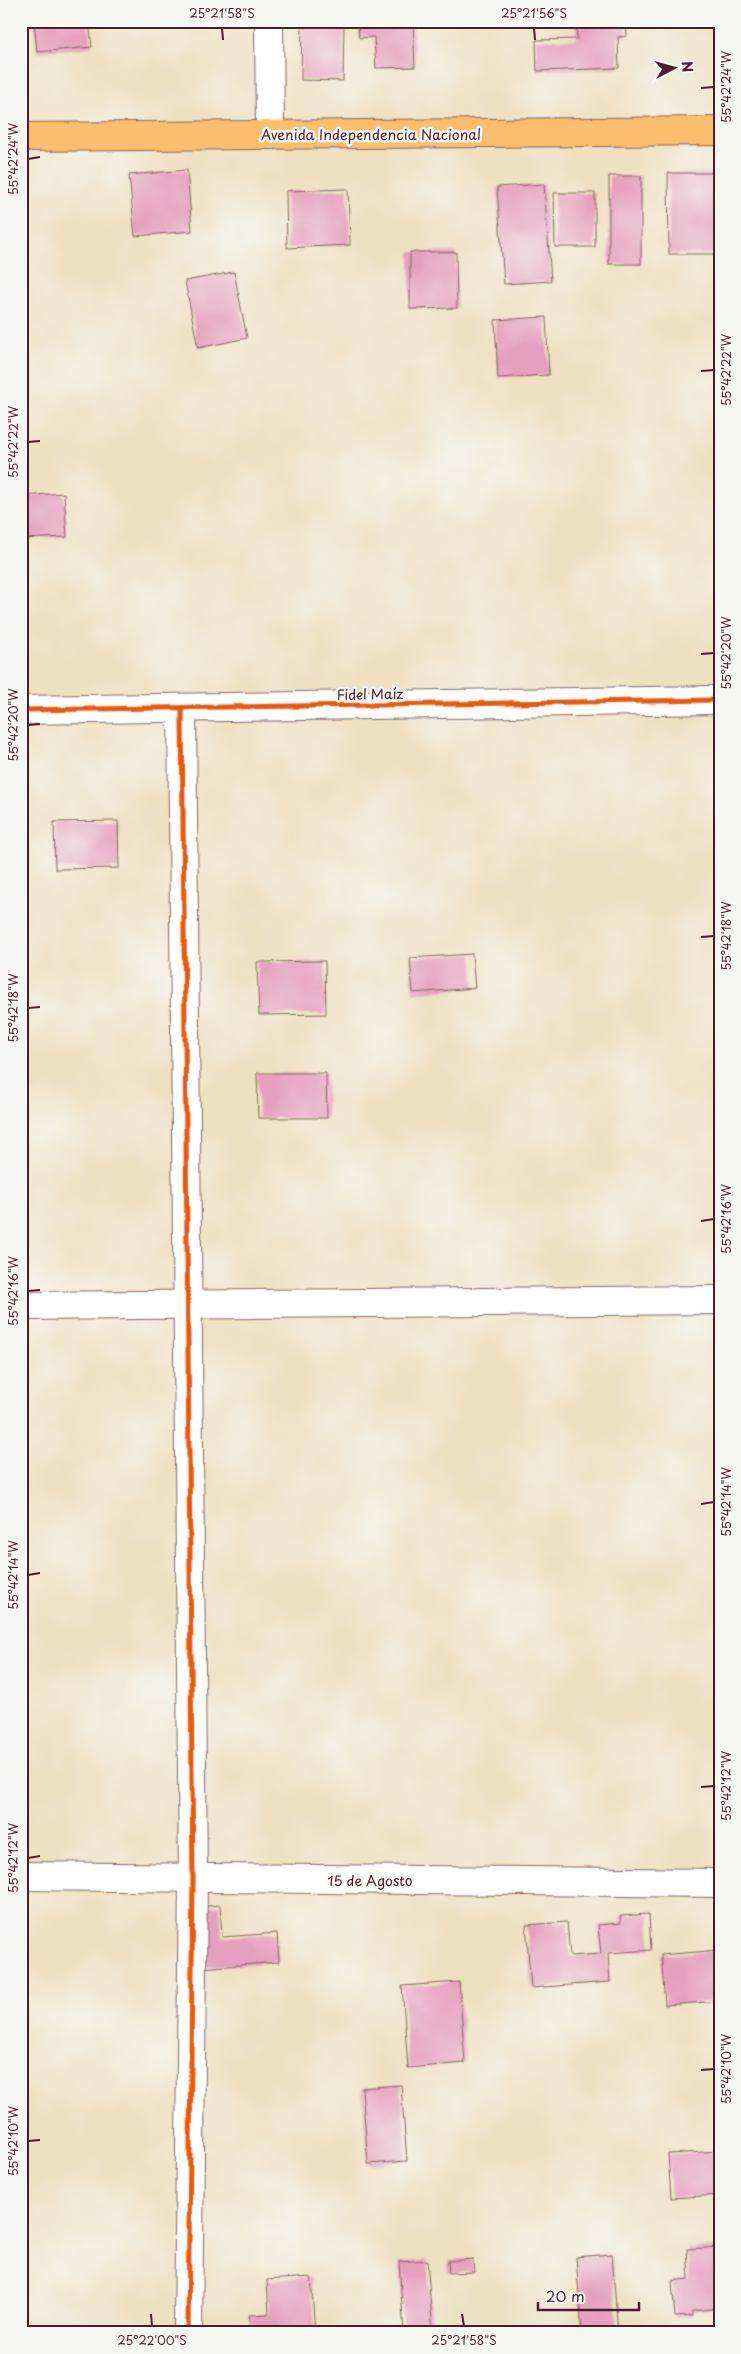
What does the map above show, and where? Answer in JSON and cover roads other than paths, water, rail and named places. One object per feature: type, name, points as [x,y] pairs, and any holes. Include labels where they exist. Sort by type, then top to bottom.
[{"type":"main road","name":"Avenida Independencia Nacional","points":[[21,137],[720,132]]},
{"type":"street","points":[[269,21],[270,135]]},
{"type":"street","name":"Fidel Maíz","points":[[21,710],[720,700]]},
{"type":"street","points":[[182,708],[193,1879],[188,2333]]},
{"type":"street","points":[[21,1306],[720,1300]]},
{"type":"street","name":"15 de Agosto","points":[[21,1876],[720,1883]]}]
